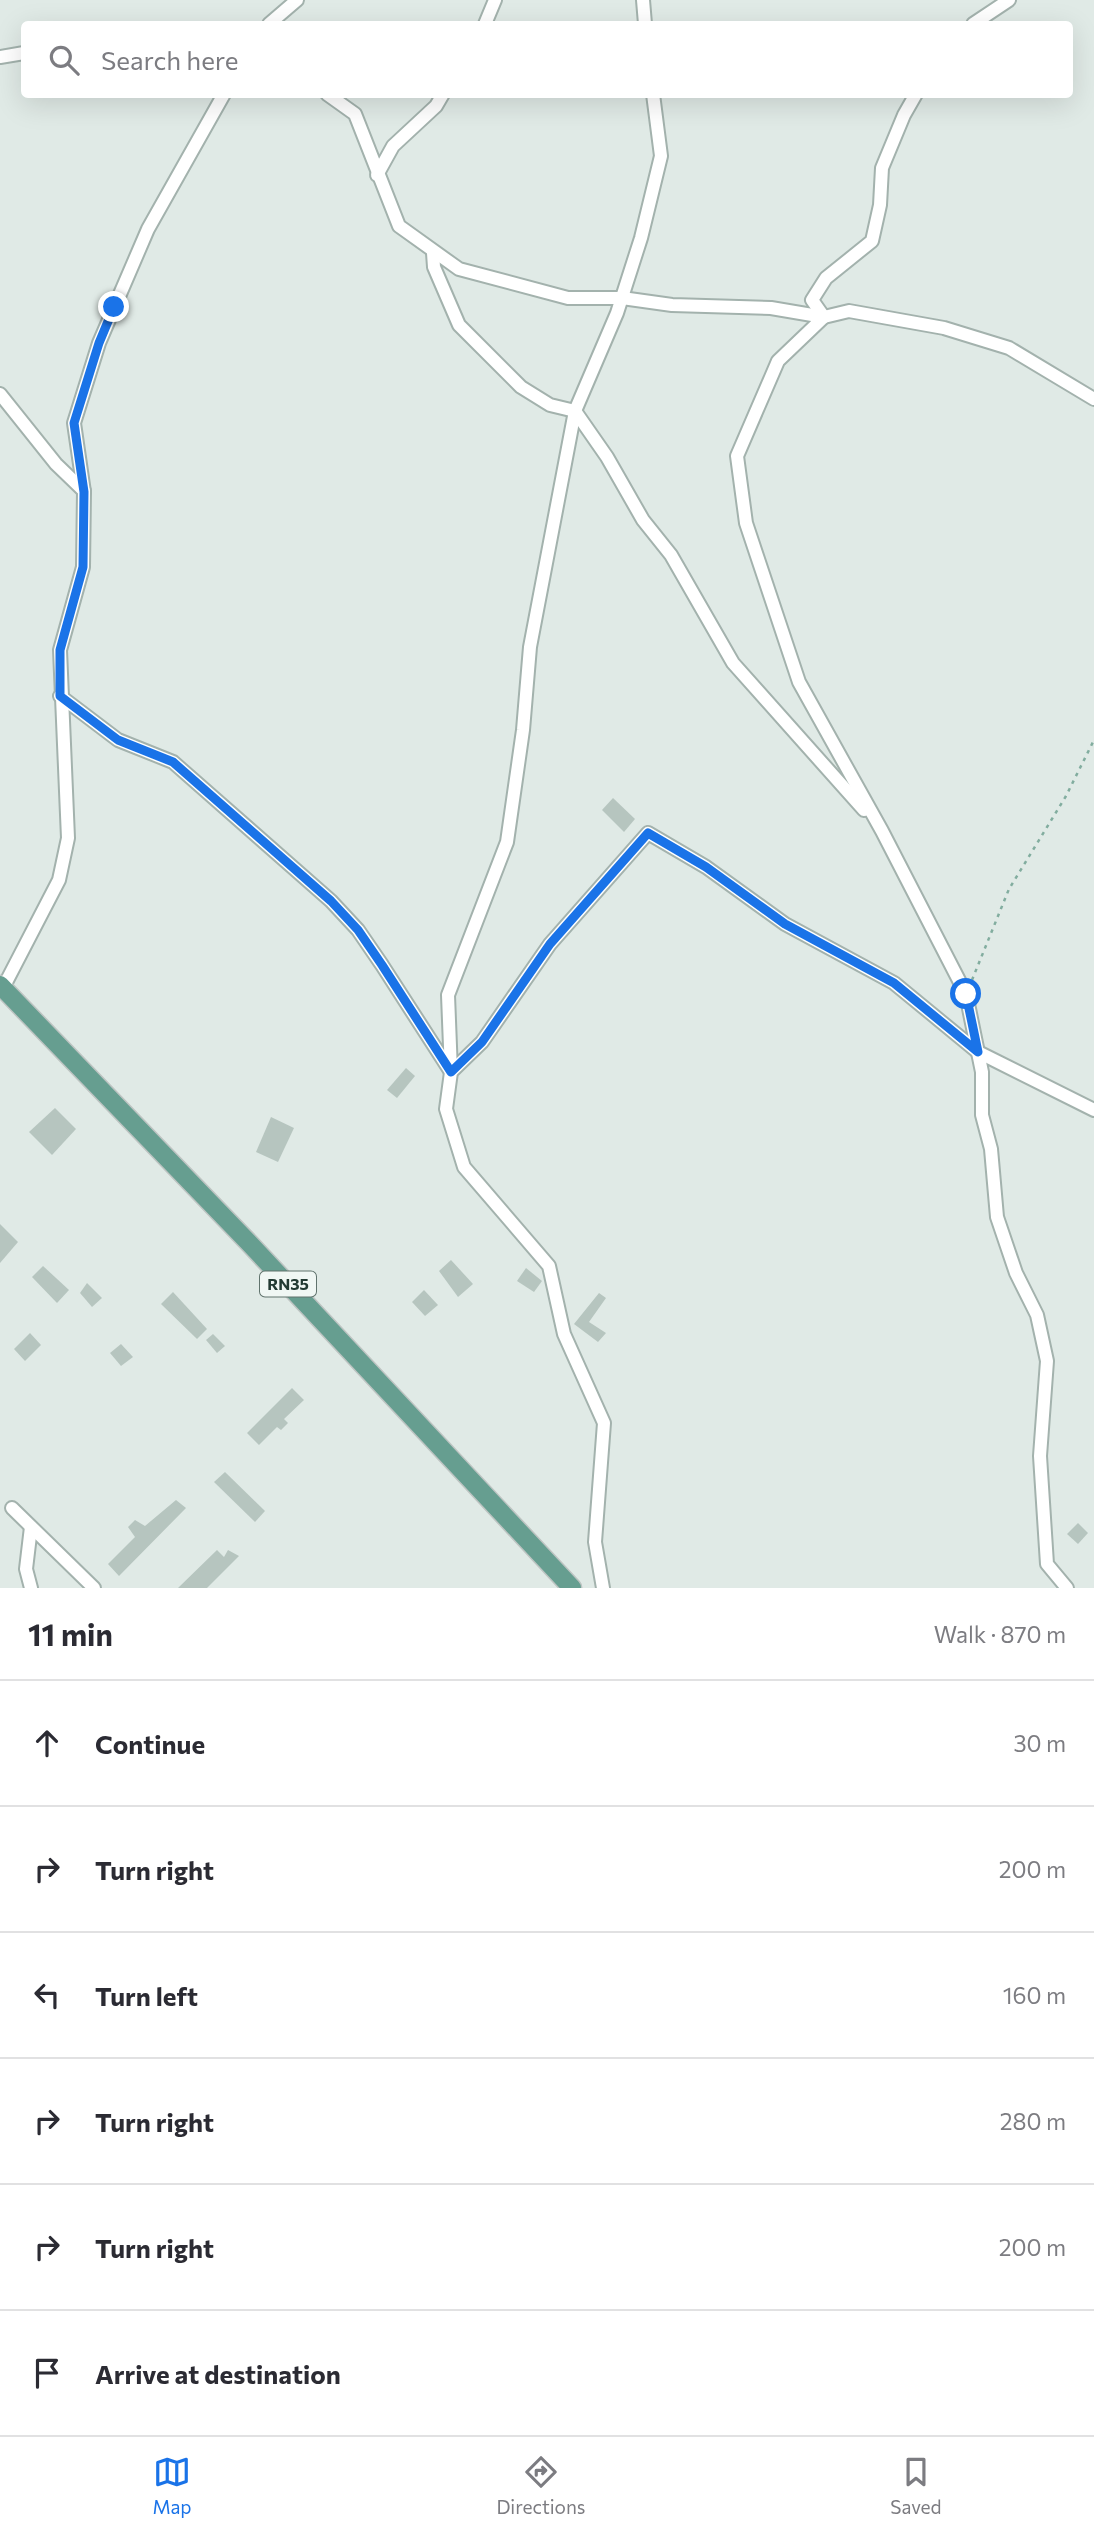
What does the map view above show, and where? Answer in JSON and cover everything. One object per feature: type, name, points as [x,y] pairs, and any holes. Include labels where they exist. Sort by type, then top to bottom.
[{"type":"main road","name":"RN35","points":[[1,987],[250,1244],[572,1588]]},
{"type":"street","points":[[273,21],[298,0]]},
{"type":"street","points":[[486,21],[495,0]]},
{"type":"street","points":[[643,0],[645,21]]},
{"type":"street","points":[[978,21],[1009,0]]},
{"type":"street","points":[[0,57],[21,54]]},
{"type":"street","points":[[1,987],[59,880],[68,838],[60,650],[83,567],[84,492],[74,423],[99,343],[148,229],[222,98]]},
{"type":"street","points":[[333,98],[355,114],[377,175],[400,226],[459,270],[568,298],[622,298],[672,305],[771,308],[824,317],[849,311],[901,318],[1009,348],[1094,399]]},
{"type":"street","points":[[377,175],[393,146],[436,106],[441,98]]},
{"type":"street","points":[[603,1588],[595,1542],[604,1423],[564,1334],[549,1266],[464,1167],[446,1109],[451,1072],[448,995],[507,842],[523,730],[530,647],[575,411],[622,298],[641,239],[661,156],[654,98]]},
{"type":"street","points":[[824,317],[812,300],[826,278],[872,242],[880,205],[883,168],[914,98]]},
{"type":"street","points":[[433,253],[434,267],[459,325],[521,387],[550,405],[575,411],[607,457],[643,520],[671,555],[733,663],[882,831]]},
{"type":"street","points":[[824,317],[778,361],[737,456],[746,523],[799,682],[882,831],[966,994],[982,1072],[982,1115],[991,1149],[997,1217],[1016,1273],[1037,1315],[1047,1361],[1040,1455],[1047,1564],[1067,1588]]},
{"type":"street","points":[[0,394],[56,464],[84,492]]},
{"type":"street","points":[[60,696],[118,740],[173,762],[331,901],[358,930],[451,1072]]},
{"type":"street","points":[[451,1072],[482,1042],[550,944],[648,833],[706,867],[785,924],[894,983],[978,1052],[1094,1110]]},
{"type":"street","points":[[12,1508],[94,1588]]},
{"type":"street","points":[[31,1588],[26,1569],[32,1527]]},
{"type":"path","points":[[966,994],[1009,890],[1066,796],[1094,740]]},
{"type":"building","points":[[613,798],[635,819],[624,832],[602,810]]},
{"type":"building","points":[[406,1068],[415,1076],[397,1098],[387,1090]]},
{"type":"building","points":[[55,1108],[76,1129],[52,1155],[29,1132]]},
{"type":"building","points":[[271,1117],[294,1128],[278,1162],[256,1152]]},
{"type":"building","points":[[0,1224],[18,1242],[0,1263]]},
{"type":"building","points":[[451,1260],[473,1284],[458,1297],[439,1271]]},
{"type":"building","points":[[43,1266],[69,1290],[57,1303],[32,1277]]},
{"type":"building","points":[[526,1268],[542,1281],[534,1292],[517,1281]]},
{"type":"building","points":[[87,1283],[102,1298],[92,1307],[80,1293]]},
{"type":"building","points":[[424,1290],[438,1305],[425,1316],[412,1302]]},
{"type":"building","points":[[173,1292],[207,1329],[197,1339],[161,1304]]},
{"type":"building","points":[[599,1293],[606,1298],[589,1322],[606,1333],[598,1342],[574,1324]]},
{"type":"building","points":[[30,1333],[41,1345],[25,1361],[14,1349]]},
{"type":"building","points":[[213,1334],[225,1346],[217,1353],[206,1340]]},
{"type":"building","points":[[121,1344],[133,1357],[121,1366],[110,1353]]},
{"type":"building","points":[[292,1388],[304,1400],[284,1419],[288,1423],[281,1430],[277,1427],[259,1445],[247,1433]]},
{"type":"building","points":[[225,1472],[265,1511],[255,1522],[214,1482]]},
{"type":"building","points":[[176,1500],[186,1508],[119,1576],[108,1564],[135,1537],[128,1527],[135,1520],[145,1526]]},
{"type":"building","points":[[1078,1523],[1088,1533],[1078,1544],[1067,1534]]},
{"type":"building","points":[[217,1550],[224,1557],[228,1550],[239,1556],[207,1588],[178,1588]]},
{"type":"route","points":[[114,307],[99,343],[74,423],[84,492],[83,567],[60,650],[60,696],[118,740],[173,762],[331,901],[358,930],[451,1072],[482,1042],[550,944],[648,833],[706,867],[785,924],[894,983],[978,1052],[966,994]]}]
